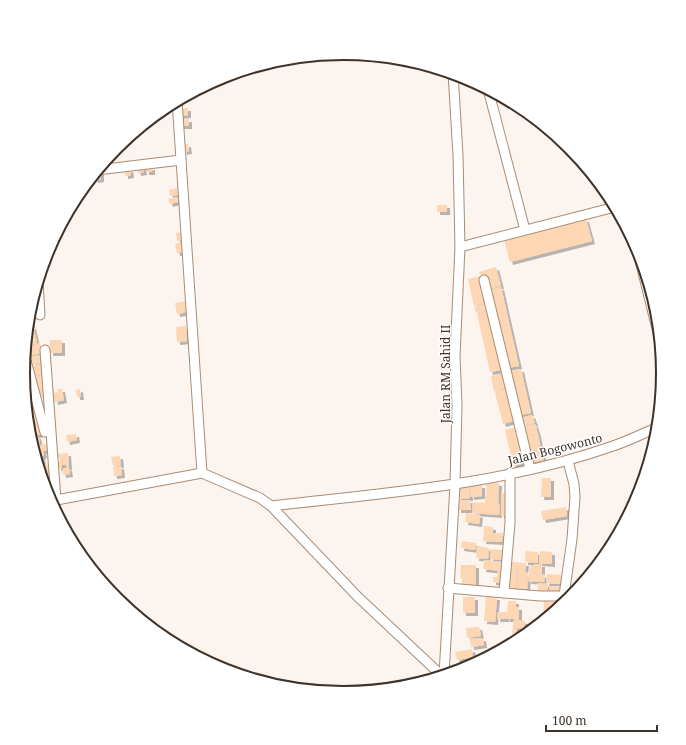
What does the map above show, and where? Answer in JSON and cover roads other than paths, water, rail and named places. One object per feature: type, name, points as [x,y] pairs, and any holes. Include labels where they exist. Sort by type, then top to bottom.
[{"type":"street","name":"Jalan RM Sahid II","points":[[442,669],[455,485],[457,405],[455,356],[460,247],[458,155],[453,79]]},
{"type":"street","points":[[490,96],[525,230]]},
{"type":"street","points":[[177,107],[202,472]]},
{"type":"street","points":[[106,169],[181,160]]},
{"type":"street","points":[[460,247],[609,209]]},
{"type":"street","points":[[484,280],[530,469]]},
{"type":"street","points":[[38,304],[40,315]]},
{"type":"street","points":[[45,350],[52,487]]},
{"type":"street","points":[[31,389],[45,432]]},
{"type":"street","name":"Jalan Bogowonto","points":[[271,506],[455,485],[568,461],[612,447],[651,430]]},
{"type":"street","points":[[568,461],[574,484],[575,497],[568,589]]},
{"type":"street","points":[[57,500],[202,472],[260,498],[271,506],[358,597],[438,671]]},
{"type":"street","points":[[504,592],[510,523],[510,473]]},
{"type":"street","points":[[448,588],[540,596],[562,596]]}]
